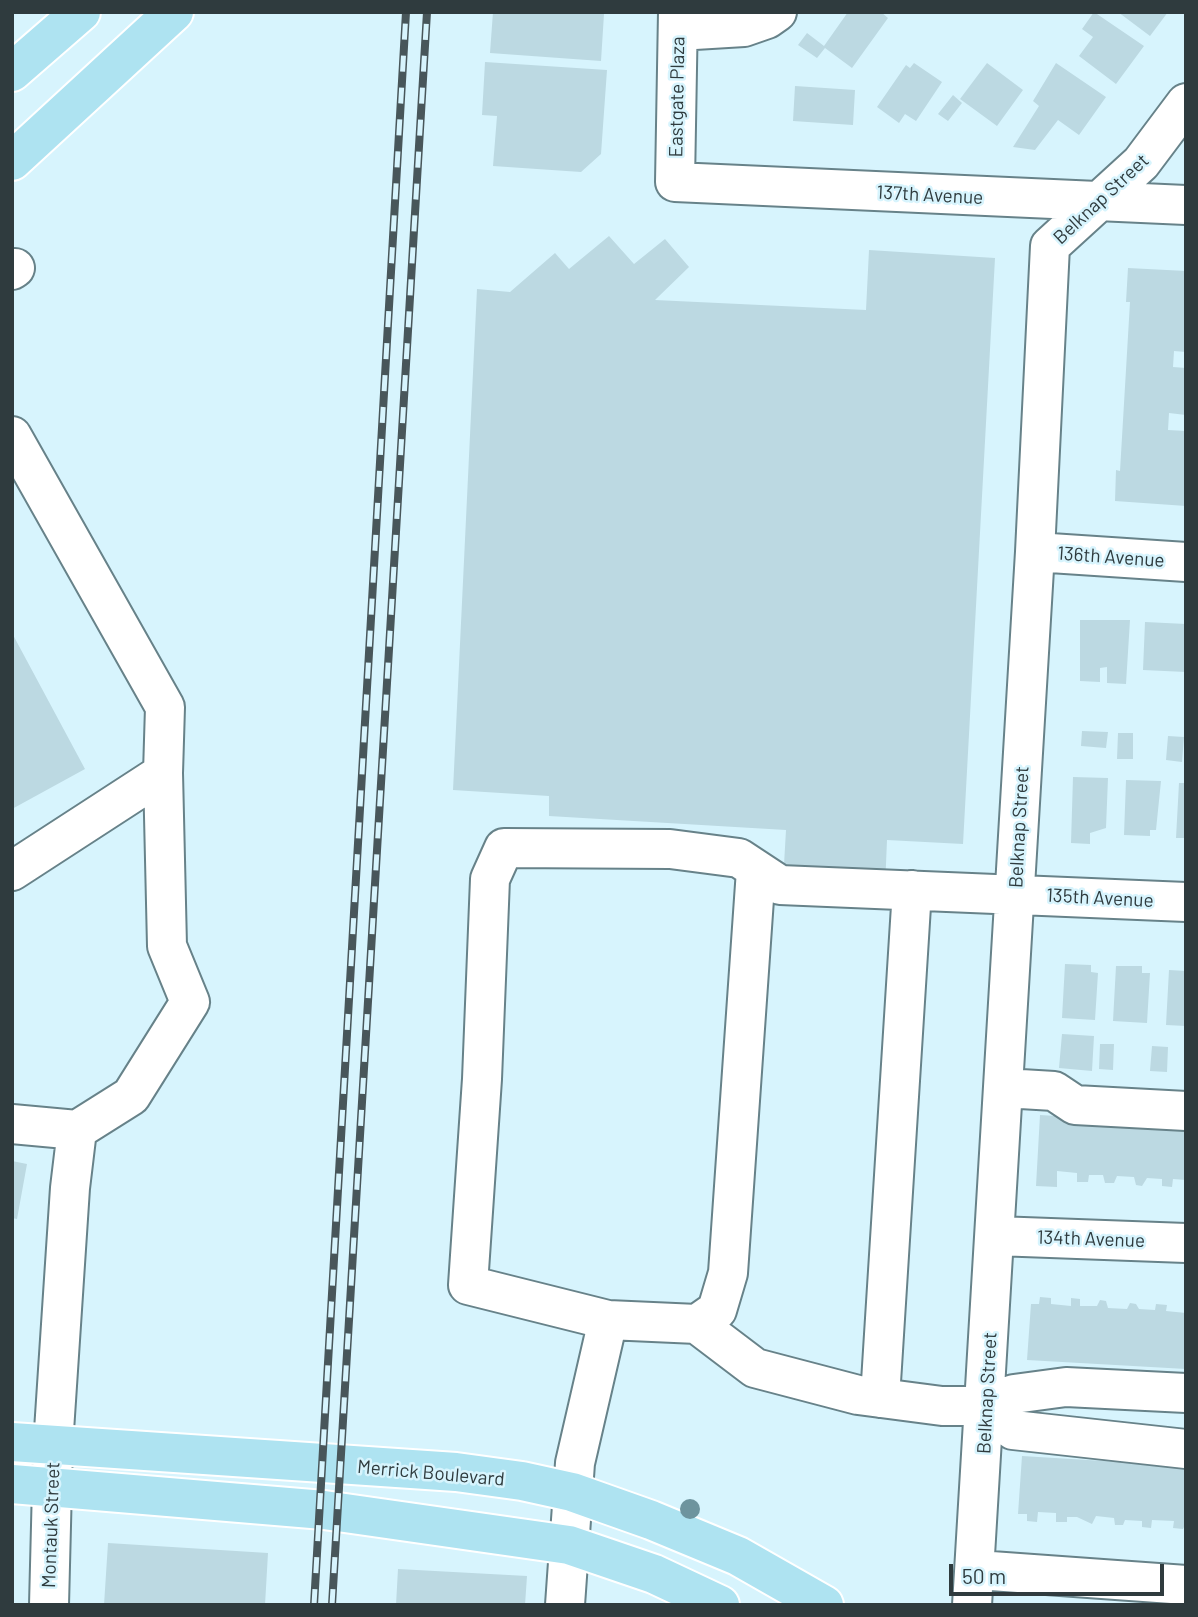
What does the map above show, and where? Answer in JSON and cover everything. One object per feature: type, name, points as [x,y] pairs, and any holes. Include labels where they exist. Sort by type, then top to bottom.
[{"type":"main road","points":[[12,72],[81,12]]},
{"type":"main road","points":[[12,161],[174,12]]},
{"type":"main road","name":"Merrick Boulevard","points":[[12,1442],[456,1472],[572,1492],[738,1556],[824,1605]]},
{"type":"main road","points":[[12,1484],[324,1510],[569,1545],[654,1574],[720,1605]]},
{"type":"street","points":[[678,21],[744,27],[767,19],[777,12]]},
{"type":"street","name":"Eastgate Plaza","points":[[675,182],[678,21]]},
{"type":"street","name":"Belknap Street","points":[[975,1587],[1035,552],[1050,246],[1099,203],[1152,150],[1186,103]]},
{"type":"street","name":"137th Avenue","points":[[675,182],[1186,205]]},
{"type":"street","points":[[12,436],[166,707],[163,773],[167,946],[190,1002],[131,1096],[78,1130],[12,1124]]},
{"type":"street","name":"136th Avenue","points":[[1035,552],[1186,562]]},
{"type":"street","points":[[12,871],[163,773]]},
{"type":"street","name":"135th Avenue","points":[[608,1320],[468,1285],[482,1079],[490,879],[504,848],[670,849],[738,858],[780,885],[1186,902]]},
{"type":"street","points":[[697,1324],[717,1310],[728,1273],[756,870]]},
{"type":"street","points":[[880,1398],[912,890]]},
{"type":"street","points":[[1004,1088],[1054,1091],[1075,1105],[1186,1111]]},
{"type":"street","name":"Montauk Street","points":[[49,1605],[53,1446],[70,1188],[78,1130]]},
{"type":"street","name":"134th Avenue","points":[[996,1236],[1186,1243]]},
{"type":"street","points":[[565,1605],[575,1463],[608,1320],[697,1324],[755,1368],[880,1398],[942,1406],[986,1406],[1014,1394],[1066,1387],[1186,1393]]},
{"type":"street","points":[[986,1406],[1013,1430],[1186,1449]]},
{"type":"street","points":[[975,1587],[1186,1584]]},
{"type":"building","points":[[493,12],[604,14],[601,61],[490,53]]},
{"type":"building","points":[[848,12],[881,12],[888,18],[852,68],[825,48],[817,58],[798,45],[807,33],[824,46]]},
{"type":"building","points":[[1094,12],[1144,46],[1116,84],[1079,56],[1093,37],[1082,29]]},
{"type":"building","points":[[1118,12],[1168,12],[1150,36]]},
{"type":"building","points":[[485,62],[607,70],[601,154],[581,172],[493,166],[497,116],[482,115]]},
{"type":"building","points":[[914,63],[942,82],[916,121],[905,114],[899,123],[877,107],[906,65],[910,68]]},
{"type":"building","points":[[987,63],[1023,90],[997,126],[960,99]]},
{"type":"building","points":[[1056,63],[1106,97],[1079,135],[1058,120],[1035,150],[1013,147],[1039,106],[1033,101]]},
{"type":"building","points":[[795,86],[855,90],[853,125],[793,121]]},
{"type":"building","points":[[953,95],[962,103],[948,121],[938,114]]},
{"type":"building","points":[[609,236],[634,264],[665,239],[689,267],[655,300],[866,310],[869,250],[995,258],[963,844],[887,840],[885,888],[783,882],[786,830],[549,816],[549,796],[453,790],[477,289],[510,292],[555,253],[569,269]]},
{"type":"building","points":[[1128,268],[1186,271],[1186,352],[1174,351],[1173,367],[1186,368],[1186,415],[1169,413],[1168,430],[1186,431],[1186,506],[1115,501],[1116,470],[1120,471],[1130,302],[1126,302]]},
{"type":"building","points":[[1080,620],[1130,620],[1126,684],[1107,683],[1107,667],[1100,668],[1100,682],[1080,681]]},
{"type":"building","points":[[1145,622],[1186,624],[1186,672],[1143,670]]},
{"type":"building","points":[[12,633],[85,769],[12,809]]},
{"type":"building","points":[[1082,731],[1108,732],[1106,748],[1081,746]]},
{"type":"building","points":[[1118,733],[1133,733],[1133,759],[1117,759]]},
{"type":"building","points":[[1168,736],[1184,737],[1182,762],[1166,760]]},
{"type":"building","points":[[1073,777],[1108,778],[1106,828],[1090,833],[1090,844],[1071,843]]},
{"type":"building","points":[[1126,780],[1161,781],[1156,830],[1150,830],[1150,836],[1124,835]]},
{"type":"building","points":[[1179,783],[1186,783],[1186,838],[1176,838]]},
{"type":"building","points":[[1065,964],[1091,965],[1091,972],[1098,973],[1095,1020],[1062,1018]]},
{"type":"building","points":[[1116,966],[1142,966],[1142,973],[1150,973],[1147,1023],[1113,1021]]},
{"type":"building","points":[[1169,970],[1186,971],[1186,1026],[1166,1025]]},
{"type":"building","points":[[1062,1034],[1094,1036],[1092,1071],[1059,1068]]},
{"type":"building","points":[[1100,1044],[1114,1044],[1113,1070],[1099,1069]]},
{"type":"building","points":[[1152,1046],[1168,1047],[1167,1072],[1150,1071]]},
{"type":"building","points":[[1040,1115],[1186,1124],[1186,1180],[1173,1179],[1172,1187],[1162,1186],[1162,1179],[1147,1178],[1142,1186],[1136,1185],[1134,1177],[1117,1176],[1114,1183],[1105,1183],[1103,1175],[1089,1175],[1088,1182],[1077,1182],[1077,1173],[1057,1171],[1057,1187],[1036,1186]]},
{"type":"building","points":[[12,1161],[27,1164],[17,1219],[12,1218]]},
{"type":"building","points":[[1040,1297],[1051,1298],[1051,1304],[1071,1306],[1071,1298],[1080,1299],[1080,1306],[1097,1306],[1100,1300],[1106,1301],[1108,1308],[1127,1309],[1130,1303],[1136,1304],[1139,1309],[1155,1310],[1156,1304],[1167,1305],[1166,1311],[1186,1313],[1186,1369],[1027,1360],[1031,1304],[1039,1304]]},
{"type":"building","points":[[1022,1456],[1186,1466],[1186,1523],[1183,1529],[1173,1528],[1174,1521],[1152,1520],[1151,1528],[1142,1527],[1142,1521],[1125,1520],[1123,1525],[1115,1525],[1114,1518],[1096,1516],[1092,1524],[1077,1517],[1067,1517],[1067,1522],[1056,1522],[1056,1513],[1038,1512],[1037,1522],[1027,1521],[1027,1514],[1018,1514]]},
{"type":"building","points":[[108,1543],[268,1553],[265,1605],[104,1605]]},
{"type":"building","points":[[398,1569],[527,1576],[525,1605],[396,1605]]},
{"type":"railway","points":[[314,1605],[406,12]]},
{"type":"railway","points":[[332,1605],[427,12]]}]
